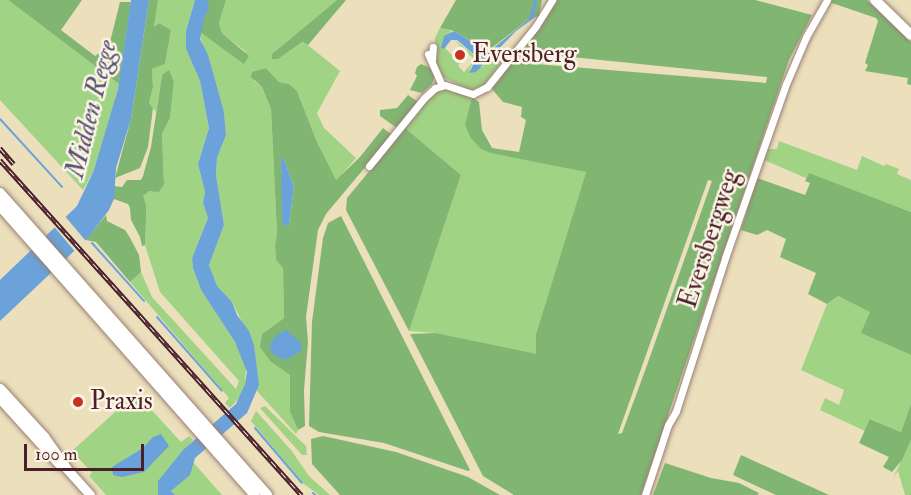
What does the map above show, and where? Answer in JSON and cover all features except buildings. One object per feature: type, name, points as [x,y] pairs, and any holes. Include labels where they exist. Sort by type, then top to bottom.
[{"type":"main road","points":[[875,0],[911,35]]},
{"type":"main road","points":[[0,193],[34,238],[223,454],[255,495]]},
{"type":"main road","points":[[0,206],[34,238]]},
{"type":"main road","points":[[223,454],[267,495]]},
{"type":"street","points":[[441,85],[469,93],[483,91],[536,26],[552,0]]},
{"type":"street","name":"Eversbergweg","points":[[645,495],[668,425],[676,411],[760,152],[789,75],[827,0]]},
{"type":"street","points":[[433,47],[430,57],[441,85]]},
{"type":"street","points":[[369,166],[426,96],[441,85]]},
{"type":"street","points":[[0,388],[18,408],[58,463],[66,468],[90,495]]},
{"type":"street","points":[[0,399],[18,408]]},
{"type":"green space","points":[[0,0],[8,0],[119,84],[105,138],[94,170],[83,190],[0,100]]},
{"type":"green space","points":[[8,0],[82,0],[61,30],[95,56],[109,46],[120,2],[131,2],[119,84]]},
{"type":"green space","points":[[149,0],[158,0],[154,27],[159,23],[171,30],[165,64],[152,69],[153,87],[149,103],[153,108],[148,147],[140,168],[115,178],[131,119]]},
{"type":"green space","points":[[158,0],[195,0],[186,31],[186,49],[200,81],[209,128],[198,164],[205,192],[203,203],[208,218],[192,258],[201,290],[235,342],[246,367],[245,384],[240,397],[230,408],[225,403],[229,398],[130,282],[141,272],[152,297],[236,389],[239,381],[160,292],[145,245],[146,220],[142,196],[164,184],[162,134],[170,118],[174,82],[162,75],[156,112],[149,103],[153,87],[152,69],[165,64],[171,30],[159,23],[154,27]]},
{"type":"green space","points":[[208,0],[226,0],[219,23],[222,33],[249,56],[244,64],[200,32]]},
{"type":"green space","points":[[226,0],[337,0],[272,54],[278,59],[304,42],[340,71],[317,113],[324,128],[356,158],[336,181],[317,142],[297,91],[289,84],[279,82],[266,68],[254,81],[262,87],[271,109],[277,234],[276,260],[283,268],[284,318],[262,334],[271,362],[290,375],[290,412],[298,430],[296,434],[257,391],[254,345],[232,302],[217,287],[209,265],[224,225],[216,175],[217,158],[226,135],[224,112],[200,32],[235,55],[246,52],[222,33],[219,23]]},
{"type":"green space","points":[[337,0],[346,0],[308,45],[303,42],[278,59],[272,59],[272,54]]},
{"type":"green space","points":[[456,0],[542,0],[539,16],[529,19],[488,51],[454,31],[440,28]]},
{"type":"green space","points":[[555,0],[755,0],[812,15],[789,60],[641,495],[514,495],[483,476],[410,334],[436,333],[536,354],[536,334],[586,172],[481,149],[470,137],[465,124],[472,97],[479,102],[482,130],[492,148],[519,152],[526,120],[521,117],[522,107],[503,102],[492,89],[512,62],[766,83],[767,77],[523,52],[521,49]],"holes":[[[708,180],[712,181],[622,433],[618,434]]]},
{"type":"green space","points":[[830,0],[867,0],[911,42],[911,85],[907,84],[908,78],[865,71],[868,65],[865,63],[878,21],[876,18],[829,2]]},
{"type":"green space","points":[[440,28],[451,31],[442,43],[443,49],[445,48],[460,63],[458,66],[464,72],[475,60],[453,39],[477,57],[469,70],[482,67],[491,55],[502,62],[483,86],[469,90],[443,77],[435,58],[435,38]]},
{"type":"green space","points":[[421,64],[431,68],[435,76],[432,84],[422,93],[410,90],[417,76],[415,73],[417,67]]},
{"type":"green space","points":[[266,68],[279,82],[289,84],[297,91],[317,142],[336,180],[360,157],[383,128],[392,135],[326,214],[318,230],[306,317],[308,342],[304,390],[305,426],[298,430],[290,412],[290,375],[271,362],[260,347],[262,334],[284,318],[283,268],[276,260],[277,234],[271,109],[262,87],[251,77],[252,72]],"holes":[[[281,158],[284,159],[294,187],[289,224],[285,227]]]},
{"type":"green space","points":[[169,70],[174,82],[170,118],[162,134],[164,184],[159,192],[150,191],[143,196],[146,205],[146,220],[145,245],[142,246],[131,220],[128,204],[114,199],[114,186],[122,187],[127,180],[141,180],[143,176],[151,147],[162,75]]},
{"type":"green space","points":[[446,89],[472,97],[465,124],[481,149],[586,172],[536,334],[536,355],[436,333],[409,331],[461,175],[405,128],[434,93]]},
{"type":"green space","points":[[408,95],[418,102],[397,128],[380,116],[380,110],[397,108]]},
{"type":"green space","points":[[405,128],[461,175],[409,331],[346,210],[347,198]]},
{"type":"green space","points":[[779,141],[857,170],[862,156],[884,166],[886,164],[899,169],[897,174],[911,180],[911,212],[810,174],[806,178],[764,160],[768,149],[777,149]]},
{"type":"green space","points":[[809,173],[911,212],[911,355],[861,333],[870,312],[838,296],[827,304],[808,294],[816,273],[780,257],[786,239],[767,230],[757,235],[741,230],[757,178],[805,195],[810,183],[805,181]]},
{"type":"green space","points":[[106,215],[107,221],[125,230],[139,255],[141,272],[130,282],[96,242],[86,240]]},
{"type":"green space","points":[[341,216],[470,470],[384,443],[319,432],[309,426],[312,322],[323,238],[328,223]]},
{"type":"green space","points":[[838,296],[871,312],[862,333],[911,355],[911,404],[901,432],[871,419],[865,431],[820,410],[825,398],[839,405],[844,390],[801,370],[827,304]]},
{"type":"green space","points":[[136,393],[181,442],[189,436],[193,440],[158,481],[158,495],[106,495],[89,476],[92,473],[72,451]]},
{"type":"green space","points":[[911,404],[911,440],[902,460],[892,472],[883,467],[889,457],[859,443],[870,419],[901,432]]},
{"type":"green space","points":[[265,406],[306,446],[307,455],[302,455],[260,408]]},
{"type":"green space","points":[[256,411],[291,450],[309,476],[330,495],[319,495],[304,484],[251,421]]},
{"type":"green space","points":[[323,436],[396,452],[468,477],[500,495],[340,495],[312,464],[311,439]]},
{"type":"green space","points":[[911,440],[911,495],[905,495],[898,471],[893,478]]},
{"type":"green space","points":[[741,455],[829,495],[776,495],[733,475]]},
{"type":"green space","points":[[192,461],[222,495],[175,495],[171,492]]},
{"type":"green space","points":[[665,463],[711,478],[739,483],[759,493],[758,495],[653,495]]},
{"type":"water","points":[[131,0],[149,0],[131,119],[116,168],[114,199],[109,210],[88,238],[0,321],[0,280],[77,206],[94,170],[118,89]]},
{"type":"water","points":[[195,0],[208,0],[209,10],[205,15],[200,39],[208,55],[224,112],[226,135],[217,158],[216,175],[224,225],[209,265],[217,286],[232,302],[237,315],[249,331],[254,345],[259,385],[247,413],[195,458],[190,475],[171,491],[175,495],[158,495],[158,481],[184,449],[236,404],[245,384],[247,372],[235,342],[201,290],[193,268],[192,258],[208,218],[203,203],[205,192],[198,164],[209,128],[200,81],[186,49],[186,31]]},
{"type":"water","points":[[534,0],[537,0],[534,18],[516,31],[476,72],[469,73],[477,57],[457,40],[451,40],[444,49],[441,48],[444,36],[454,31],[490,51],[529,19]]},
{"type":"water","points":[[281,157],[284,159],[294,187],[289,224],[285,227],[282,220]]},
{"type":"water","points":[[287,330],[302,344],[301,351],[286,360],[274,355],[269,347],[276,335]]},
{"type":"water","points":[[161,434],[169,446],[144,472],[122,477],[113,475],[112,467],[143,448],[153,437]]},
{"type":"pier","points":[[64,215],[86,242],[75,251],[53,225]]},
{"type":"waterway","name":"Midden Regge","points":[[0,119],[62,187]]},
{"type":"waterway","points":[[92,243],[144,301]]},
{"type":"waterway","points":[[157,317],[222,391]]},
{"type":"waterway","points":[[255,428],[302,483]]},
{"type":"railway","points":[[0,148],[14,164]]},
{"type":"railway","points":[[0,160],[302,495]]},
{"type":"place","name":"Eversberg","points":[[460,55]]},
{"type":"place","name":"Praxis","points":[[78,402]]}]
